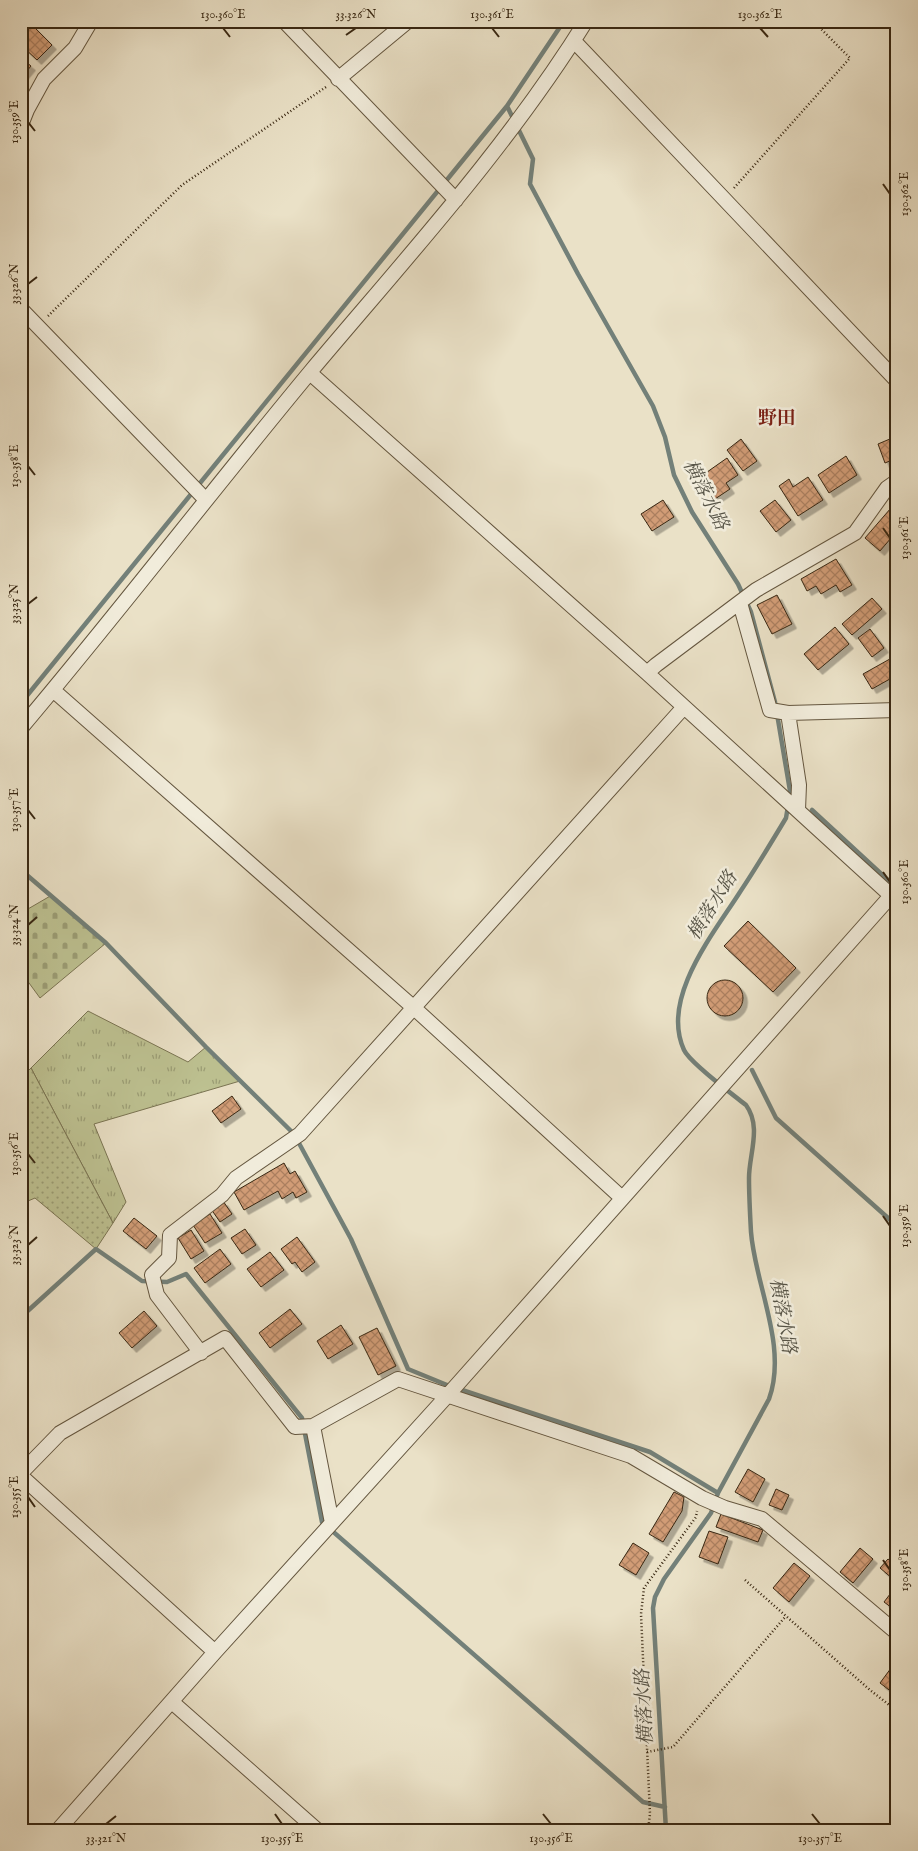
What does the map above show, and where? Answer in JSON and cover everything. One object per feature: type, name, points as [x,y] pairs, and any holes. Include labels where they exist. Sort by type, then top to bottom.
[{"type":"street","points":[[21,125],[44,79],[75,48],[91,21]]},
{"type":"street","points":[[284,21],[456,200]]},
{"type":"street","points":[[338,79],[408,21]]},
{"type":"street","points":[[21,728],[310,373],[456,200],[524,113],[586,21]]},
{"type":"street","points":[[574,41],[897,381]]},
{"type":"street","points":[[21,309],[206,500]]},
{"type":"street","points":[[58,1830],[215,1652],[461,1381],[732,1073],[895,895],[310,373]]},
{"type":"street","points":[[647,674],[656,665],[756,590],[855,533],[887,488],[897,481]]},
{"type":"street","points":[[740,603],[770,710],[788,713],[897,710]]},
{"type":"street","points":[[53,690],[413,1007],[622,1198]]},
{"type":"street","points":[[201,1353],[156,1295],[152,1276],[169,1258],[170,1235],[222,1195],[236,1178],[295,1137],[684,707]]},
{"type":"street","points":[[788,713],[799,785],[798,810]]},
{"type":"street","points":[[215,1652],[21,1475],[60,1433],[225,1338],[295,1427],[313,1426],[398,1378],[447,1396],[631,1456],[702,1498],[725,1508],[762,1519],[897,1632]]},
{"type":"street","points":[[313,1426],[332,1523]]},
{"type":"street","points":[[172,1702],[316,1830]]},
{"type":"path","points":[[724,198],[850,58],[813,21]]},
{"type":"path","points":[[38,326],[182,185],[338,79]]},
{"type":"path","points":[[648,1830],[650,1814],[640,1614],[644,1588],[696,1517],[702,1498]]},
{"type":"path","points":[[745,1580],[870,1690],[897,1711]]},
{"type":"path","points":[[647,1752],[673,1747],[786,1616]]},
{"type":"green space","points":[[52,895],[106,943],[40,998],[21,972],[21,913]]},
{"type":"green space","points":[[88,1011],[188,1062],[206,1047],[240,1081],[94,1124],[126,1202],[113,1223],[31,1068]]},
{"type":"green space","points":[[31,1068],[113,1223],[96,1249],[35,1198],[21,1204],[21,1078]]},
{"type":"building","points":[[21,21],[28,21],[52,45],[37,60],[21,45]]},
{"type":"building","points":[[21,58],[31,66],[21,78]]},
{"type":"building","points":[[897,436],[897,458],[885,463],[878,444]]},
{"type":"building","points":[[741,439],[757,461],[743,471],[727,450]]},
{"type":"building","points":[[846,456],[857,475],[829,493],[818,475]]},
{"type":"building","points":[[727,458],[738,475],[726,483],[730,489],[715,499],[700,477]]},
{"type":"building","points":[[808,477],[823,500],[798,516],[779,486],[789,479],[793,487]]},
{"type":"building","points":[[663,500],[674,517],[652,531],[641,514]]},
{"type":"building","points":[[775,500],[791,520],[776,532],[760,511]]},
{"type":"building","points":[[897,501],[897,531],[880,551],[865,538]]},
{"type":"building","points":[[836,559],[852,585],[840,592],[836,585],[821,594],[816,586],[807,591],[801,579]]},
{"type":"building","points":[[777,595],[792,624],[772,634],[757,605]]},
{"type":"building","points":[[872,598],[882,609],[852,635],[842,624]]},
{"type":"building","points":[[835,627],[849,644],[818,670],[804,654]]},
{"type":"building","points":[[870,629],[884,648],[872,657],[858,638]]},
{"type":"building","points":[[897,655],[897,675],[872,689],[863,674]]},
{"type":"building","points":[[748,921],[796,968],[773,992],[724,946]]},
{"type":"building","points":[[725,980],[732,981],[738,985],[742,991],[742,1005],[738,1011],[732,1015],[725,1016],[718,1015],[712,1011],[708,1005],[707,998],[708,991],[712,985],[718,981]]},
{"type":"building","points":[[232,1096],[241,1109],[221,1123],[212,1111]]},
{"type":"building","points":[[284,1163],[290,1174],[295,1171],[307,1192],[296,1198],[293,1192],[282,1199],[278,1191],[244,1210],[234,1192]]},
{"type":"building","points":[[223,1201],[232,1214],[220,1222],[211,1209]]},
{"type":"building","points":[[210,1214],[222,1233],[205,1243],[193,1225]]},
{"type":"building","points":[[134,1218],[157,1236],[146,1249],[123,1231]]},
{"type":"building","points":[[245,1229],[256,1245],[242,1254],[231,1238]]},
{"type":"building","points":[[191,1230],[204,1251],[191,1259],[178,1238]]},
{"type":"building","points":[[297,1237],[315,1262],[302,1272],[295,1262],[292,1264],[281,1249]]},
{"type":"building","points":[[220,1249],[231,1264],[205,1283],[194,1268]]},
{"type":"building","points":[[270,1252],[284,1270],[261,1287],[247,1269]]},
{"type":"building","points":[[290,1309],[302,1324],[270,1348],[259,1333]]},
{"type":"building","points":[[144,1311],[157,1326],[132,1348],[119,1333]]},
{"type":"building","points":[[341,1325],[353,1344],[328,1359],[317,1341]]},
{"type":"building","points":[[377,1328],[396,1366],[378,1375],[359,1337]]},
{"type":"building","points":[[748,1469],[765,1479],[753,1502],[735,1492]]},
{"type":"building","points":[[776,1489],[789,1495],[782,1510],[769,1505]]},
{"type":"building","points":[[674,1492],[684,1497],[682,1511],[663,1542],[649,1534]]},
{"type":"building","points":[[721,1514],[763,1530],[758,1542],[716,1527]]},
{"type":"building","points":[[709,1531],[728,1537],[718,1564],[699,1557]]},
{"type":"building","points":[[633,1543],[649,1553],[636,1575],[619,1565]]},
{"type":"building","points":[[860,1548],[873,1559],[853,1583],[840,1572]]},
{"type":"building","points":[[888,1559],[897,1566],[897,1574],[893,1579],[880,1568]]},
{"type":"building","points":[[794,1563],[810,1576],[789,1602],[773,1588]]},
{"type":"building","points":[[897,1585],[897,1610],[896,1611],[884,1602]]},
{"type":"building","points":[[897,1660],[897,1696],[880,1683]]},
{"type":"waterway","name":"横落水路","points":[[564,21],[507,106],[533,159],[530,184],[578,274],[653,406],[665,437],[674,475],[692,512],[738,584],[751,612],[775,702],[790,791],[789,799]]},
{"type":"waterway","points":[[21,703],[507,106]]},
{"type":"waterway","name":"横落水路","points":[[666,1830],[653,1608],[655,1597],[664,1579],[711,1513],[718,1493],[769,1399],[774,1379],[775,1358],[769,1315],[758,1273],[751,1232],[749,1178],[754,1141],[751,1113],[746,1105],[688,1056],[684,1050],[678,1030],[679,1009],[684,988],[693,967],[786,818],[788,806]]},
{"type":"waterway","points":[[812,810],[890,882],[897,873]]},
{"type":"waterway","points":[[21,870],[106,943],[206,1047],[294,1134],[351,1239],[408,1369],[447,1385],[650,1452],[718,1493]]},
{"type":"waterway","points":[[752,1070],[776,1118],[897,1226]]},
{"type":"waterway","points":[[21,1317],[96,1249],[142,1281],[167,1282],[186,1274],[302,1418],[322,1522],[643,1802],[665,1807]]},
{"type":"district","name":"野田","points":[[777,419]]}]
